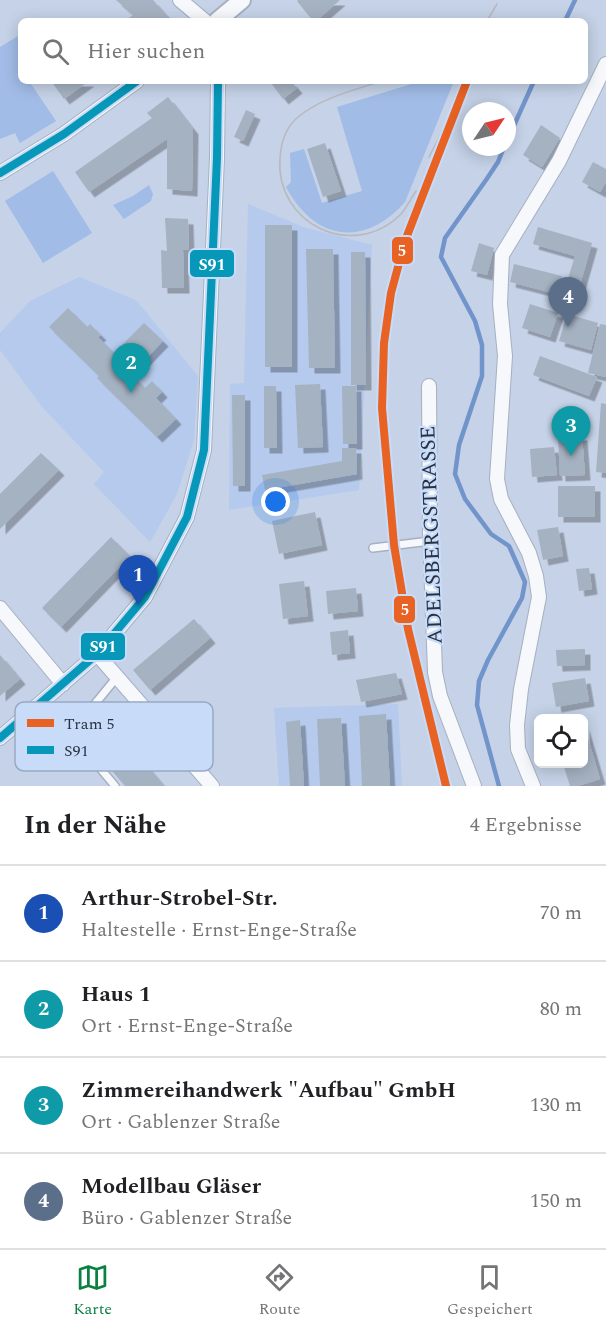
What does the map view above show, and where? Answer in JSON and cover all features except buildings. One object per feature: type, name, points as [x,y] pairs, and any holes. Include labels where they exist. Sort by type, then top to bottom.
[{"type":"street","points":[[180,0],[201,18]]},
{"type":"street","points":[[221,18],[242,0]]},
{"type":"street","points":[[532,786],[518,749],[517,725],[521,688],[539,597],[529,553],[501,499],[497,478],[505,356],[500,304],[502,255],[559,161],[606,64]]},
{"type":"street","points":[[0,172],[64,134],[133,84]]},
{"type":"street","points":[[42,702],[97,654],[145,597],[187,517],[204,450],[217,158],[218,84]]},
{"type":"street","name":"ADELSBERGSTRASSE","points":[[429,386],[430,541],[435,672],[440,696],[474,786]]},
{"type":"street","points":[[0,608],[63,684]]},
{"type":"street","points":[[97,654],[139,702]]},
{"type":"street","points":[[0,738],[15,725]]},
{"type":"street","points":[[199,771],[212,786]]},
{"type":"lane","points":[[373,548],[430,541]]},
{"type":"lane","points":[[96,702],[117,677]]},
{"type":"lane","points":[[102,771],[115,786]]},
{"type":"shaded area","points":[[18,36],[18,84],[31,84],[56,121],[20,143],[15,133],[0,139],[0,47]]},
{"type":"shaded area","points":[[411,84],[453,84],[405,202],[389,217],[373,227],[357,232],[341,232],[326,228],[311,219],[286,187],[291,182],[290,153],[304,149],[322,203],[362,191],[337,107]]},
{"type":"shaded area","points":[[53,171],[92,233],[43,263],[5,201]]},
{"type":"shaded area","points":[[149,185],[153,194],[151,201],[124,219],[113,205],[133,196]]},
{"type":"shaded area","points":[[248,204],[303,227],[372,245],[359,490],[229,510],[230,384],[244,383]]},
{"type":"shaded area","points":[[79,277],[136,300],[198,376],[194,440],[177,494],[150,542],[94,484],[104,472],[43,408],[0,350],[0,333],[30,301]]},
{"type":"shaded area","points":[[398,704],[402,786],[279,786],[274,708]]},
{"type":"waterway","points":[[566,18],[575,0]]},
{"type":"waterway","points":[[516,121],[533,84]]},
{"type":"waterway","points":[[499,786],[477,705],[479,681],[522,598],[525,582],[509,546],[491,534],[465,499],[455,474],[459,445],[482,376],[482,345],[475,321],[441,257],[445,238],[500,156]]},
{"type":"tram line","points":[[489,18],[497,4]]},
{"type":"tram line","points":[[372,84],[349,91],[307,110],[287,130],[280,158],[282,181],[290,201],[303,217],[321,229],[340,235],[361,235],[382,228],[401,214],[416,191]]},
{"type":"tram line","name":"5","points":[[446,786],[408,629],[394,545],[382,408],[384,343],[391,293],[405,241],[466,84]]},
{"type":"tram line","points":[[429,157],[464,90]]},
{"type":"transit line","name":"S91","points":[[0,173],[64,134],[133,84]]},
{"type":"transit line","name":"S91","points":[[42,702],[97,654],[145,597],[187,517],[204,450],[217,158],[218,84]]},
{"type":"transit line","name":"S91","points":[[0,738],[15,725]]},
{"type":"place","name":"Modellbau Gläser","points":[[568,327]]},
{"type":"place","name":"Haus 1","points":[[131,393]]},
{"type":"place","name":"Zimmereihandwerk \"Aufbau\" GmbH","points":[[571,456]]},
{"type":"place","name":"Arthur-Strobel-Str.","points":[[138,605]]}]
